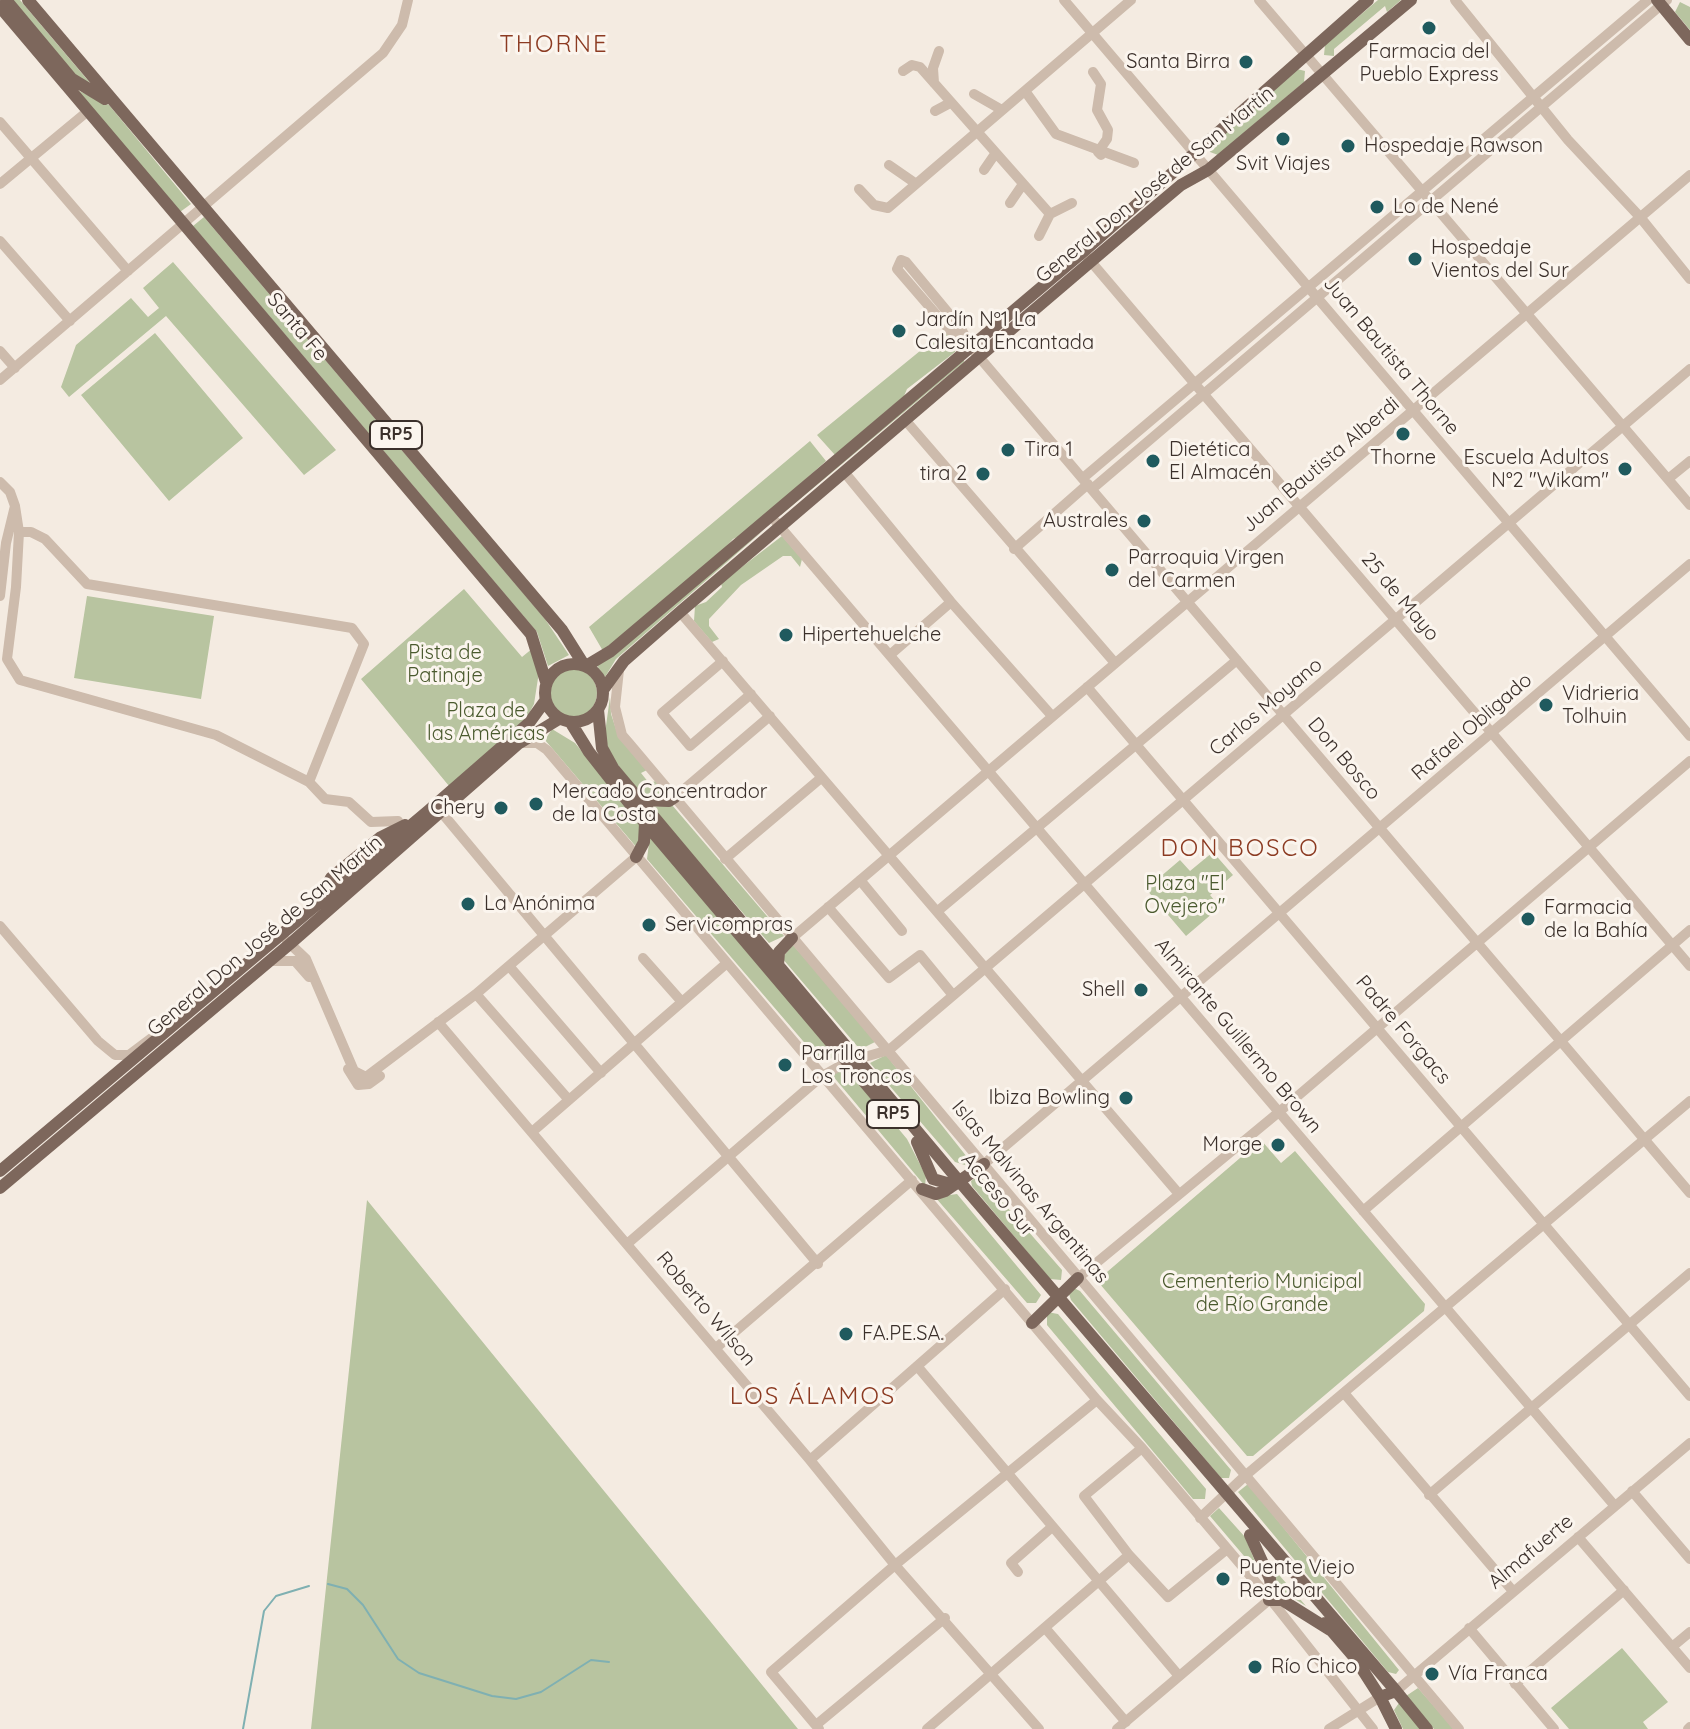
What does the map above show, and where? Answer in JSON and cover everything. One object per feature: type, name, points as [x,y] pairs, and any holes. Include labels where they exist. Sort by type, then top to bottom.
[{"type":"main road","points":[[6,0],[72,79],[115,104]]},
{"type":"main road","name":"Santa Fe","points":[[28,0],[562,630],[585,666]]},
{"type":"main road","name":"General Don José de San Martín","points":[[1087,257],[1193,152],[1368,0]]},
{"type":"main road","name":"General Don José de San Martín","points":[[585,666],[611,651],[776,522],[1087,257],[1181,185],[1208,170],[1411,0]]},
{"type":"main road","points":[[1662,2],[1690,40]]},
{"type":"main road","name":"Santa Fe","points":[[0,7],[531,634],[546,682]]},
{"type":"main road","name":"General Don José de San Martín","points":[[603,690],[624,661],[776,522],[845,473],[906,421],[975,352]]},
{"type":"main road","points":[[546,682],[566,665],[585,666]]},
{"type":"main road","name":"RP5","points":[[585,666],[597,675],[603,690],[598,710]]},
{"type":"main road","name":"RP5","points":[[546,682],[545,701],[565,721]]},
{"type":"main road","name":"General Don José de San Martín","points":[[0,1188],[291,943],[335,896],[418,819],[529,723],[545,701]]},
{"type":"main road","points":[[565,721],[586,720],[598,710]]},
{"type":"main road","name":"Acceso Sur","points":[[598,710],[605,758],[778,965],[917,1142],[956,1183]]},
{"type":"main road","name":"General Don José de San Martín","points":[[0,1171],[278,938],[442,813],[518,744],[565,721]]},
{"type":"main road","name":"Acceso Sur","points":[[565,721],[645,823],[853,1061],[1224,1499],[1396,1691]]},
{"type":"main road","points":[[640,800],[669,801],[675,797]]},
{"type":"main road","points":[[335,896],[327,886],[331,878],[381,837],[418,819]]},
{"type":"main road","points":[[636,857],[643,845],[645,823]]},
{"type":"main road","points":[[778,965],[779,952],[792,938]]},
{"type":"main road","points":[[917,1185],[936,1194],[984,1164]]},
{"type":"main road","points":[[1032,1323],[1054,1298],[1078,1278]]},
{"type":"main road","name":"Acceso Sur","points":[[1224,1499],[1250,1535],[1332,1631],[1380,1697]]},
{"type":"main road","points":[[1250,1535],[1270,1579],[1272,1593],[1269,1600],[1282,1600],[1332,1631]]},
{"type":"main road","points":[[1380,1697],[1396,1691]]},
{"type":"main road","name":"RP5","points":[[1396,1691],[1427,1729]]},
{"type":"main road","name":"RP5","points":[[1380,1697],[1396,1729]]},
{"type":"street","points":[[0,380],[383,53],[402,25],[408,0]]},
{"type":"street","name":"Juan Bautista Thorne","points":[[1064,0],[1690,736]]},
{"type":"street","points":[[859,189],[874,205],[888,208],[1131,0]]},
{"type":"street","points":[[1259,0],[1690,505]]},
{"type":"street","points":[[1455,0],[1544,106],[1568,140],[1640,217],[1690,279]]},
{"type":"street","points":[[1014,549],[1195,384],[1648,0]]},
{"type":"street","points":[[1087,483],[1203,394],[1544,106],[1662,2]]},
{"type":"street","points":[[934,83],[933,68],[939,51]]},
{"type":"street","points":[[903,71],[917,65],[1050,214]]},
{"type":"street","points":[[1093,72],[1101,84],[1090,99],[1108,130],[1107,139],[1098,152]]},
{"type":"street","points":[[1025,91],[1045,127],[1077,149],[1134,163]]},
{"type":"street","points":[[974,94],[1002,110]]},
{"type":"street","points":[[935,111],[950,103]]},
{"type":"street","points":[[0,184],[88,111]]},
{"type":"street","points":[[0,122],[128,271]]},
{"type":"street","points":[[1098,152],[1109,161]]},
{"type":"street","points":[[984,170],[995,154]]},
{"type":"street","points":[[889,165],[915,183]]},
{"type":"street","name":"Juan Bautista Alberdi","points":[[792,938],[1690,175]]},
{"type":"street","points":[[1010,203],[1023,184]]},
{"type":"street","points":[[1039,236],[1050,214],[1072,203]]},
{"type":"street","points":[[0,241],[70,321]]},
{"type":"street","name":"25 de Mayo","points":[[1087,257],[1690,966]]},
{"type":"street","name":"Don Bosco","points":[[975,352],[953,334],[897,269],[899,261],[906,262],[960,327],[975,352],[1690,1193]]},
{"type":"street","points":[[0,351],[15,368]]},
{"type":"street","name":"Carlos Moyano","points":[[627,1244],[822,1076],[853,1061],[889,1050],[1690,369]]},
{"type":"street","points":[[906,421],[1115,663]]},
{"type":"street","points":[[1668,479],[1690,461]]},
{"type":"street","points":[[845,473],[951,602],[1052,716]]},
{"type":"street","points":[[0,482],[10,492],[19,532],[7,659],[20,680],[216,735],[309,782],[325,799],[349,802],[371,822],[398,821],[398,828]]},
{"type":"street","points":[[0,596],[6,543],[15,506]]},
{"type":"street","name":"Almirante Guillermo Brown","points":[[776,522],[1614,1505]]},
{"type":"street","points":[[19,532],[31,532],[45,539],[87,584],[352,628],[364,644],[309,782]]},
{"type":"street","name":"Rafael Obligado","points":[[984,1164],[1690,564]]},
{"type":"street","points":[[891,654],[951,602]]},
{"type":"street","points":[[680,612],[821,778],[939,910],[1179,1194]]},
{"type":"street","points":[[939,910],[1237,660]]},
{"type":"street","name":"Islas Malvinas Argentinas","points":[[624,661],[615,698],[622,735],[1459,1729]]},
{"type":"street","points":[[723,661],[662,713],[690,746],[751,694]]},
{"type":"street","name":"Padre Forgacs","points":[[1087,687],[1281,911],[1690,1396]]},
{"type":"street","points":[[675,797],[770,716]]},
{"type":"street","points":[[518,744],[530,742],[543,746],[1097,1400],[1142,1448],[1373,1729]]},
{"type":"street","points":[[1078,1278],[1279,1112],[1690,761]]},
{"type":"street","points":[[725,859],[821,778]]},
{"type":"street","points":[[442,813],[818,1264]]},
{"type":"street","points":[[362,1081],[476,994],[636,857]]},
{"type":"street","points":[[860,880],[902,931]]},
{"type":"street","points":[[828,907],[889,978],[920,955],[952,994]]},
{"type":"street","points":[[0,926],[109,1052],[123,1057],[157,1031],[183,1018]]},
{"type":"street","points":[[1363,1211],[1460,1124],[1690,930]]},
{"type":"street","points":[[278,938],[291,943],[306,959],[354,1071],[362,1081]]},
{"type":"street","points":[[643,958],[682,1002]]},
{"type":"street","points":[[268,962],[291,959],[303,967],[351,1078],[372,1082],[432,1036],[442,1035],[458,1045]]},
{"type":"street","points":[[532,1132],[727,963]]},
{"type":"street","points":[[509,966],[601,1073]]},
{"type":"street","points":[[476,994],[569,1100]]},
{"type":"street","points":[[70,1008],[120,1069],[137,1071]]},
{"type":"street","name":"Roberto Wilson","points":[[438,1022],[716,1348],[895,1565],[945,1618],[1033,1727]]},
{"type":"street","points":[[1200,1518],[1224,1499],[1246,1475],[1690,1101]]},
{"type":"street","points":[[716,1348],[917,1185]]},
{"type":"street","points":[[1429,1495],[1690,1273]]},
{"type":"street","points":[[810,1460],[1005,1289]]},
{"type":"street","points":[[917,1366],[1179,1676]]},
{"type":"street","points":[[1344,1393],[1512,1590]]},
{"type":"street","points":[[945,1618],[817,1727],[771,1672],[895,1565],[1097,1400]]},
{"type":"street","name":"Almafuerte","points":[[1396,1691],[1512,1590],[1690,1443]]},
{"type":"street","points":[[1142,1448],[1084,1496],[1129,1555],[1168,1597],[1227,1549]]},
{"type":"street","points":[[1632,1491],[1690,1559]]},
{"type":"street","points":[[1018,1572],[1011,1563],[1052,1527]]},
{"type":"street","points":[[1578,1537],[1690,1668]]},
{"type":"street","points":[[927,1729],[1129,1555]]},
{"type":"street","points":[[1515,1684],[1624,1590]]},
{"type":"street","points":[[1046,1629],[1122,1725],[1269,1600]]},
{"type":"street","points":[[1469,1628],[1554,1729]]},
{"type":"street","points":[[1672,1647],[1690,1632]]},
{"type":"street","points":[[1329,1729],[1380,1697]]},
{"type":"green space","points":[[10,0],[20,0],[96,90],[76,78]]},
{"type":"green space","points":[[1378,0],[1401,0],[1387,12],[1385,6],[1334,49],[1334,56],[1324,55],[1325,45]]},
{"type":"green space","points":[[1680,2],[1690,7],[1690,30],[1675,12]]},
{"type":"green space","points":[[1297,69],[1305,71],[1304,82],[1218,155],[1210,152],[1208,147]]},
{"type":"green space","points":[[77,90],[109,105],[191,204],[180,212]]},
{"type":"green space","points":[[204,217],[545,619],[569,655],[548,666],[537,632],[193,226]]},
{"type":"green space","points":[[173,262],[336,450],[304,475],[166,316],[69,397],[61,387],[76,345],[131,298],[148,317],[159,308],[143,288]]},
{"type":"green space","points":[[155,333],[243,438],[169,501],[81,395]]},
{"type":"green space","points":[[942,333],[948,333],[956,342],[955,352],[907,389],[904,396],[835,455],[817,435]]},
{"type":"green space","points":[[964,359],[964,362],[781,515],[781,513]]},
{"type":"green space","points":[[810,441],[826,461],[603,651],[589,627]]},
{"type":"green space","points":[[765,529],[616,659],[605,677],[595,663]]},
{"type":"green space","points":[[782,536],[802,559],[800,567],[791,556],[783,556],[741,585],[709,619],[709,626],[719,639],[712,642],[694,621],[695,606],[706,602],[722,587],[721,583]]},
{"type":"green space","name":"Pista de Patinaje","points":[[464,589],[522,657],[533,648],[539,672],[534,704],[524,723],[449,786],[361,679]]},
{"type":"green space","points":[[87,596],[214,616],[201,699],[74,678]]},
{"type":"green space","points":[[573,669],[590,676],[597,693],[590,710],[573,717],[556,710],[549,693],[556,676]]},
{"type":"green space","points":[[610,697],[611,714],[618,735],[647,770],[641,773],[649,783],[656,781],[668,797],[642,795],[609,754],[605,733]]},
{"type":"green space","points":[[552,729],[575,743],[642,826],[638,849],[545,740]]},
{"type":"green space","points":[[672,805],[784,936],[769,943],[651,807]]},
{"type":"green space","points":[[650,835],[838,1056],[821,1062],[647,859]]},
{"type":"green space","name":"Plaza \"El Ovejero\"","points":[[1213,852],[1233,875],[1210,895],[1220,907],[1186,936],[1146,889],[1180,860],[1190,871]]},
{"type":"green space","points":[[793,945],[877,1041],[863,1048],[857,1046],[782,958]]},
{"type":"green space","points":[[886,1055],[967,1157],[965,1165],[955,1162],[870,1063]]},
{"type":"green space","points":[[847,1067],[907,1139],[926,1176],[925,1186],[832,1075]]},
{"type":"green space","name":"Cementerio Municipal de Río Grande","points":[[1261,1140],[1281,1163],[1295,1151],[1425,1304],[1424,1311],[1253,1456],[1247,1456],[1099,1283],[1100,1278]]},
{"type":"green space","points":[[979,1175],[1062,1270],[1061,1280],[1050,1279],[972,1186],[971,1181]]},
{"type":"green space","points":[[957,1194],[1041,1295],[1036,1303],[1027,1303],[935,1197]]},
{"type":"green space","points":[[367,1200],[798,1729],[311,1729]]},
{"type":"green space","points":[[1074,1288],[1080,1291],[1231,1470],[1229,1478],[1221,1478],[1071,1300],[1069,1294]]},
{"type":"green space","points":[[1047,1312],[1058,1314],[1206,1489],[1205,1499],[1193,1499],[1047,1325]]},
{"type":"green space","points":[[1248,1484],[1399,1670],[1396,1674],[1388,1672],[1238,1492]]},
{"type":"green space","points":[[1219,1508],[1245,1537],[1261,1576],[1210,1516]]},
{"type":"green space","points":[[1273,1568],[1306,1606],[1277,1588]]},
{"type":"green space","points":[[1622,1648],[1668,1702],[1643,1722],[1648,1729],[1569,1729],[1551,1708]]},
{"type":"green space","points":[[1418,1688],[1454,1729],[1434,1729],[1406,1696]]},
{"type":"green space","points":[[1399,1703],[1421,1729],[1403,1729],[1394,1710]]},
{"type":"waterway","points":[[328,1584],[347,1589],[363,1605],[398,1659],[419,1673],[492,1696],[516,1699],[541,1692],[591,1660],[609,1662]]},
{"type":"waterway","points":[[243,1729],[264,1611],[276,1596],[309,1586]]},
{"type":"place","name":"Farmacia del Pueblo Express","points":[[1429,28]]},
{"type":"place","name":"Santa Birra","points":[[1246,62]]},
{"type":"place","name":"Svit Viajes","points":[[1283,139]]},
{"type":"place","name":"Hospedaje Rawson","points":[[1348,146]]},
{"type":"place","name":"Lo de Nené","points":[[1377,207]]},
{"type":"place","name":"Hospedaje Vientos del Sur","points":[[1415,259]]},
{"type":"place","name":"Jardín Nº1 La Calesita Encantada","points":[[899,331]]},
{"type":"place","name":"Thorne","points":[[1403,434]]},
{"type":"place","name":"Tira 1","points":[[1008,450]]},
{"type":"place","name":"Dietética El Almacén","points":[[1153,461]]},
{"type":"place","name":"Escuela Adultos N°2 \"Wikam\"","points":[[1625,469]]},
{"type":"place","name":"tira 2","points":[[983,474]]},
{"type":"place","name":"Australes","points":[[1144,521]]},
{"type":"place","name":"Parroquia Virgen del Carmen","points":[[1112,570]]},
{"type":"place","name":"Hipertehuelche","points":[[786,635]]},
{"type":"place","name":"Vidrieria Tolhuin","points":[[1546,705]]},
{"type":"place","name":"Mercado Concentrador de la Costa","points":[[536,804]]},
{"type":"place","name":"Chery","points":[[501,808]]},
{"type":"place","name":"La Anónima","points":[[468,904]]},
{"type":"place","name":"Farmacia de la Bahía","points":[[1528,919]]},
{"type":"place","name":"Servicompras","points":[[649,925]]},
{"type":"place","name":"Shell","points":[[1141,990]]},
{"type":"place","name":"Parrilla Los Troncos","points":[[785,1065]]},
{"type":"place","name":"Ibiza Bowling","points":[[1126,1098]]},
{"type":"place","name":"Morge","points":[[1278,1145]]},
{"type":"place","name":"FA.PE.SA.","points":[[846,1334]]},
{"type":"place","name":"Puente Viejo Restobar","points":[[1223,1579]]},
{"type":"place","name":"Río Chico","points":[[1255,1667]]},
{"type":"place","name":"Vía Franca","points":[[1432,1674]]},
{"type":"district","name":"THORNE","points":[[554,45]]},
{"type":"district","name":"DON BOSCO","points":[[1240,849]]},
{"type":"district","name":"LOS ÁLAMOS","points":[[813,1397]]},
{"type":"park label","name":"Plaza de las Américas","points":[[486,722]]}]
